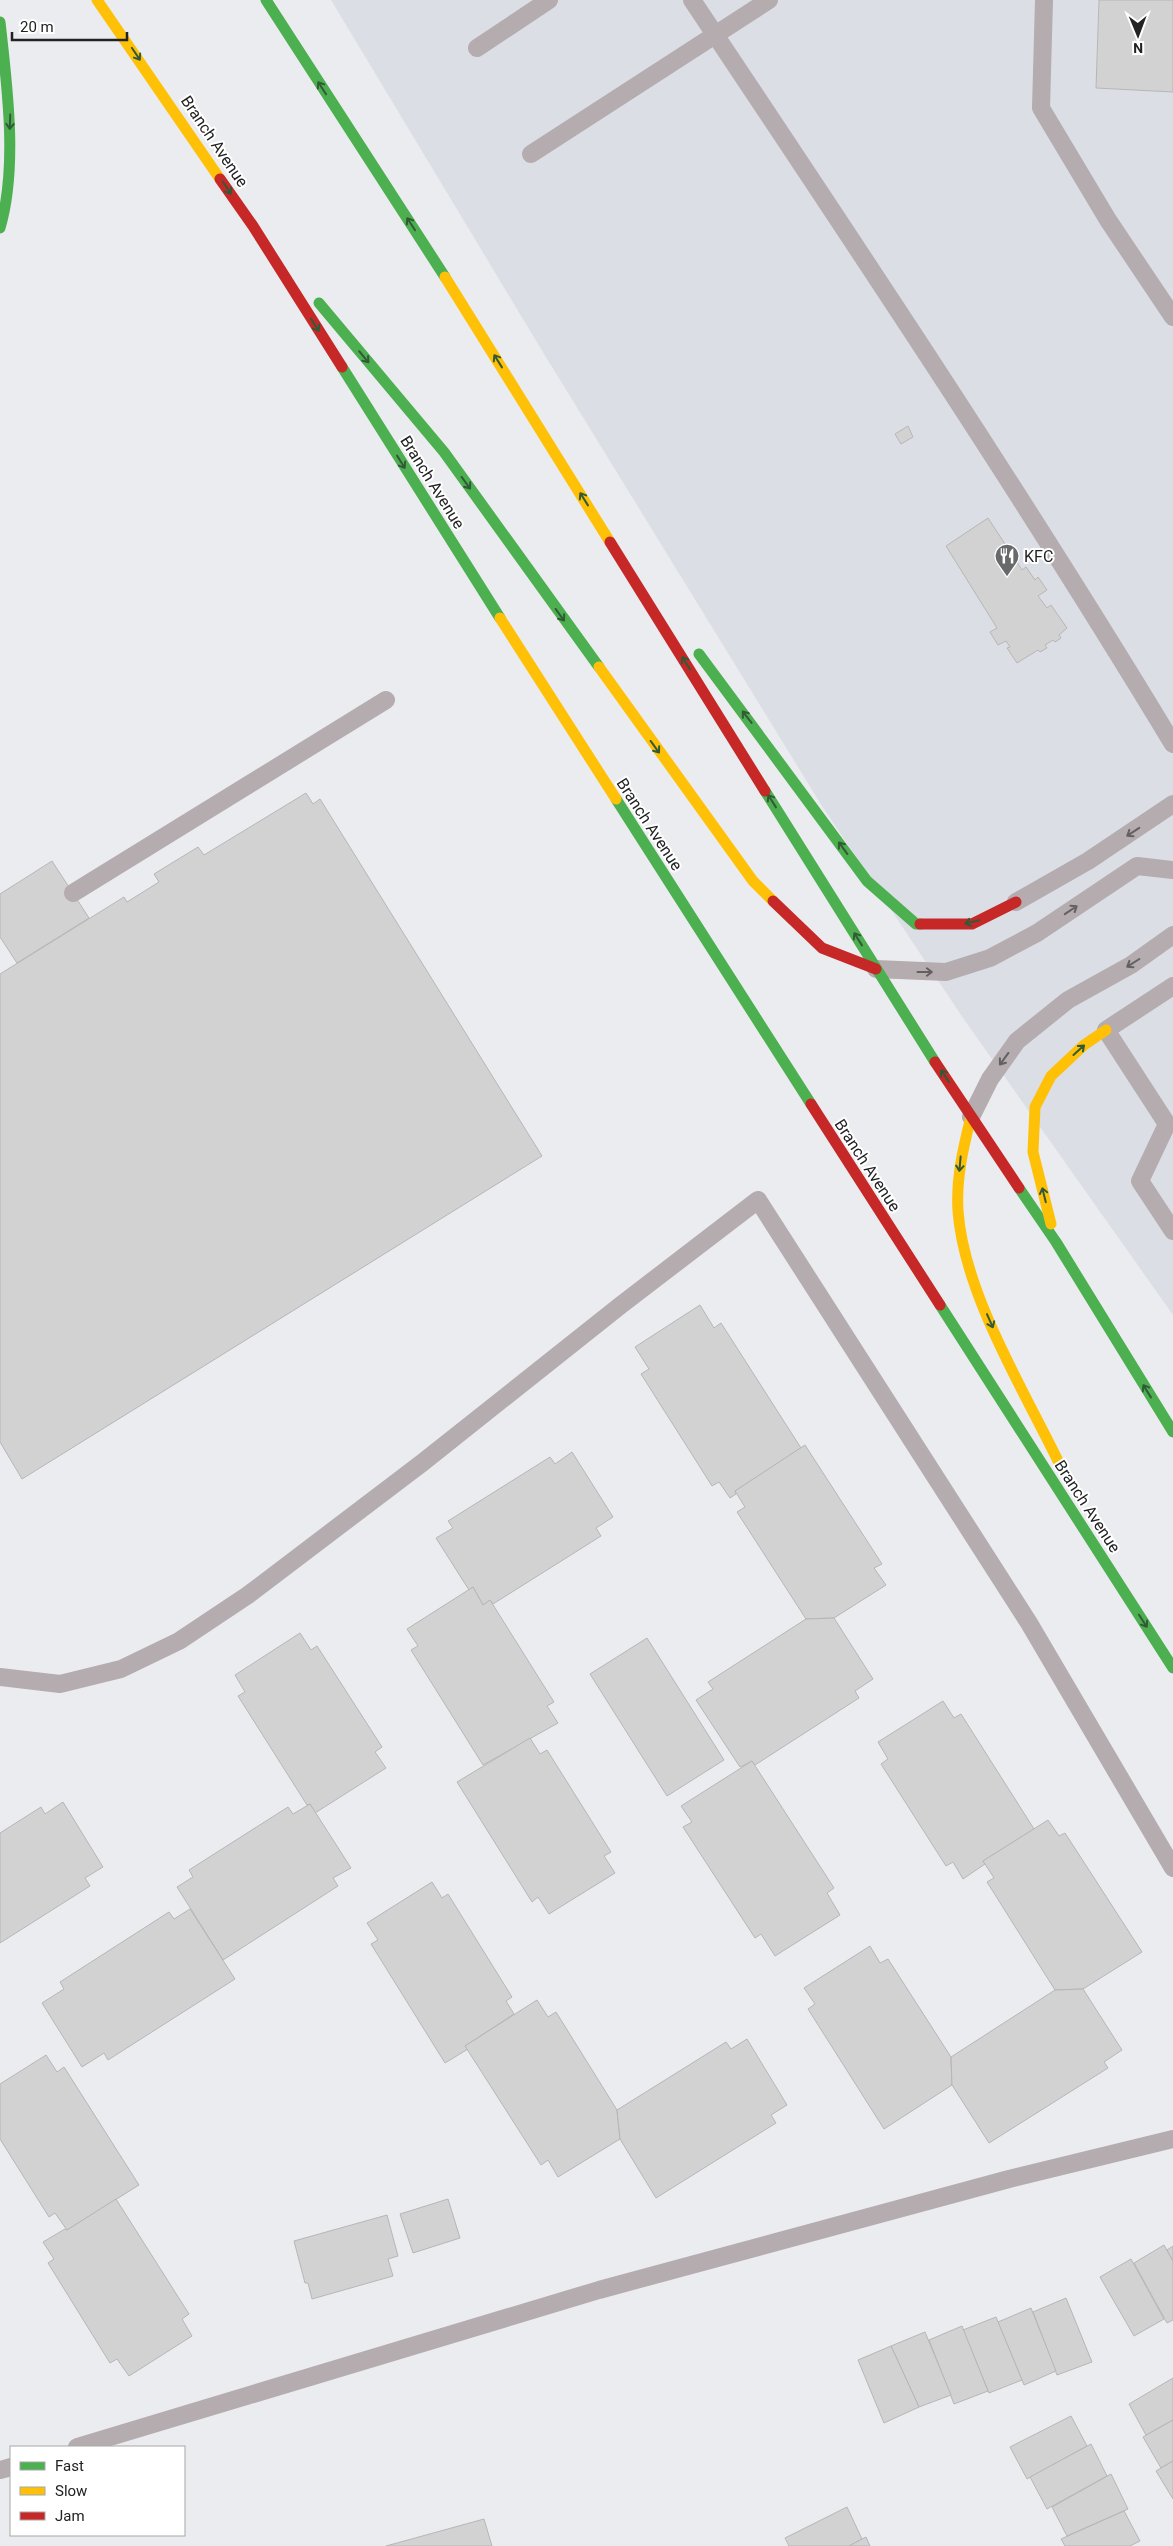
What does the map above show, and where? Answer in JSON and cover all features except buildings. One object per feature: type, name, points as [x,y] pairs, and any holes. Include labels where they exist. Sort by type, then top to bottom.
[{"type":"highway","name":"Branch Avenue","points":[[97,0],[253,226],[502,622],[1173,1668]]},
{"type":"highway","points":[[266,0],[478,328],[876,969],[1056,1242],[1173,1432]]},
{"type":"highway","points":[[0,22],[10,114],[6,208],[0,228]]},
{"type":"highway","points":[[253,226],[444,452],[753,882],[822,948],[876,969]]},
{"type":"highway","points":[[610,540],[677,626]]},
{"type":"highway","points":[[689,642],[756,727],[868,881],[916,924],[972,924],[1016,902]]},
{"type":"highway","points":[[1056,1242],[1033,1152],[1035,1107],[1051,1076],[1084,1045],[1106,1030]]},
{"type":"highway","points":[[972,1117],[960,1159],[958,1210],[962,1244],[972,1278],[992,1326],[1117,1580]]},
{"type":"lane","points":[[477,48],[549,0]]},
{"type":"lane","points":[[692,0],[1070,577],[1173,744]]},
{"type":"lane","points":[[531,154],[769,0]]},
{"type":"lane","points":[[1044,0],[1041,108],[1108,220],[1173,317]]},
{"type":"lane","points":[[73,893],[386,700]]},
{"type":"lane","points":[[1016,902],[1088,861],[1173,804]]},
{"type":"lane","points":[[876,969],[946,972],[990,958],[1037,933],[1138,866],[1173,870]]},
{"type":"lane","points":[[972,1117],[990,1079],[1017,1041],[1068,1000],[1131,965],[1173,935]]},
{"type":"lane","points":[[1173,986],[1106,1030],[1167,1124],[1140,1181],[1173,1231]]},
{"type":"lane","points":[[0,1677],[60,1684],[121,1669],[179,1641],[264,1583],[758,1200],[1030,1623],[1173,1868]]},
{"type":"lane","points":[[80,2446],[600,2290],[1000,2182],[1173,2139]]},
{"type":"shaded area","points":[[331,0],[1173,0],[1173,1315],[963,1018],[822,806],[541,349]]},
{"type":"traffic: fast","points":[[266,0],[445,277]]},
{"type":"traffic: fast","points":[[0,22],[8,99],[10,153],[9,179],[0,228]]},
{"type":"traffic: fast","points":[[319,303],[444,452],[599,667]]},
{"type":"traffic: fast","points":[[342,367],[500,618]]},
{"type":"traffic: fast","points":[[699,654],[867,881],[916,924],[920,924]]},
{"type":"traffic: fast","points":[[765,791],[935,1062]]},
{"type":"traffic: fast","points":[[616,799],[811,1104]]},
{"type":"traffic: fast","points":[[1019,1188],[1056,1242],[1173,1432]]},
{"type":"traffic: fast","points":[[940,1305],[1173,1668]]},
{"type":"traffic: slow","points":[[97,0],[220,179]]},
{"type":"traffic: slow","points":[[445,277],[610,542]]},
{"type":"traffic: slow","points":[[500,618],[616,799]]},
{"type":"traffic: slow","points":[[599,667],[753,881],[773,901]]},
{"type":"traffic: slow","points":[[1051,1224],[1033,1152],[1035,1107],[1051,1076],[1084,1045],[1106,1030]]},
{"type":"traffic: slow","points":[[971,1117],[958,1187],[958,1211],[971,1275],[983,1308],[1013,1374],[1060,1465]]},
{"type":"traffic: jam","points":[[220,179],[253,226],[342,367]]},
{"type":"traffic: jam","points":[[610,542],[765,791]]},
{"type":"traffic: jam","points":[[773,901],[822,948],[876,969]]},
{"type":"traffic: jam","points":[[920,924],[972,924],[1016,902]]},
{"type":"traffic: jam","points":[[935,1062],[1019,1188]]},
{"type":"traffic: jam","points":[[811,1104],[940,1305]]},
{"type":"place","name":"KFC","points":[[1007,577]]}]
